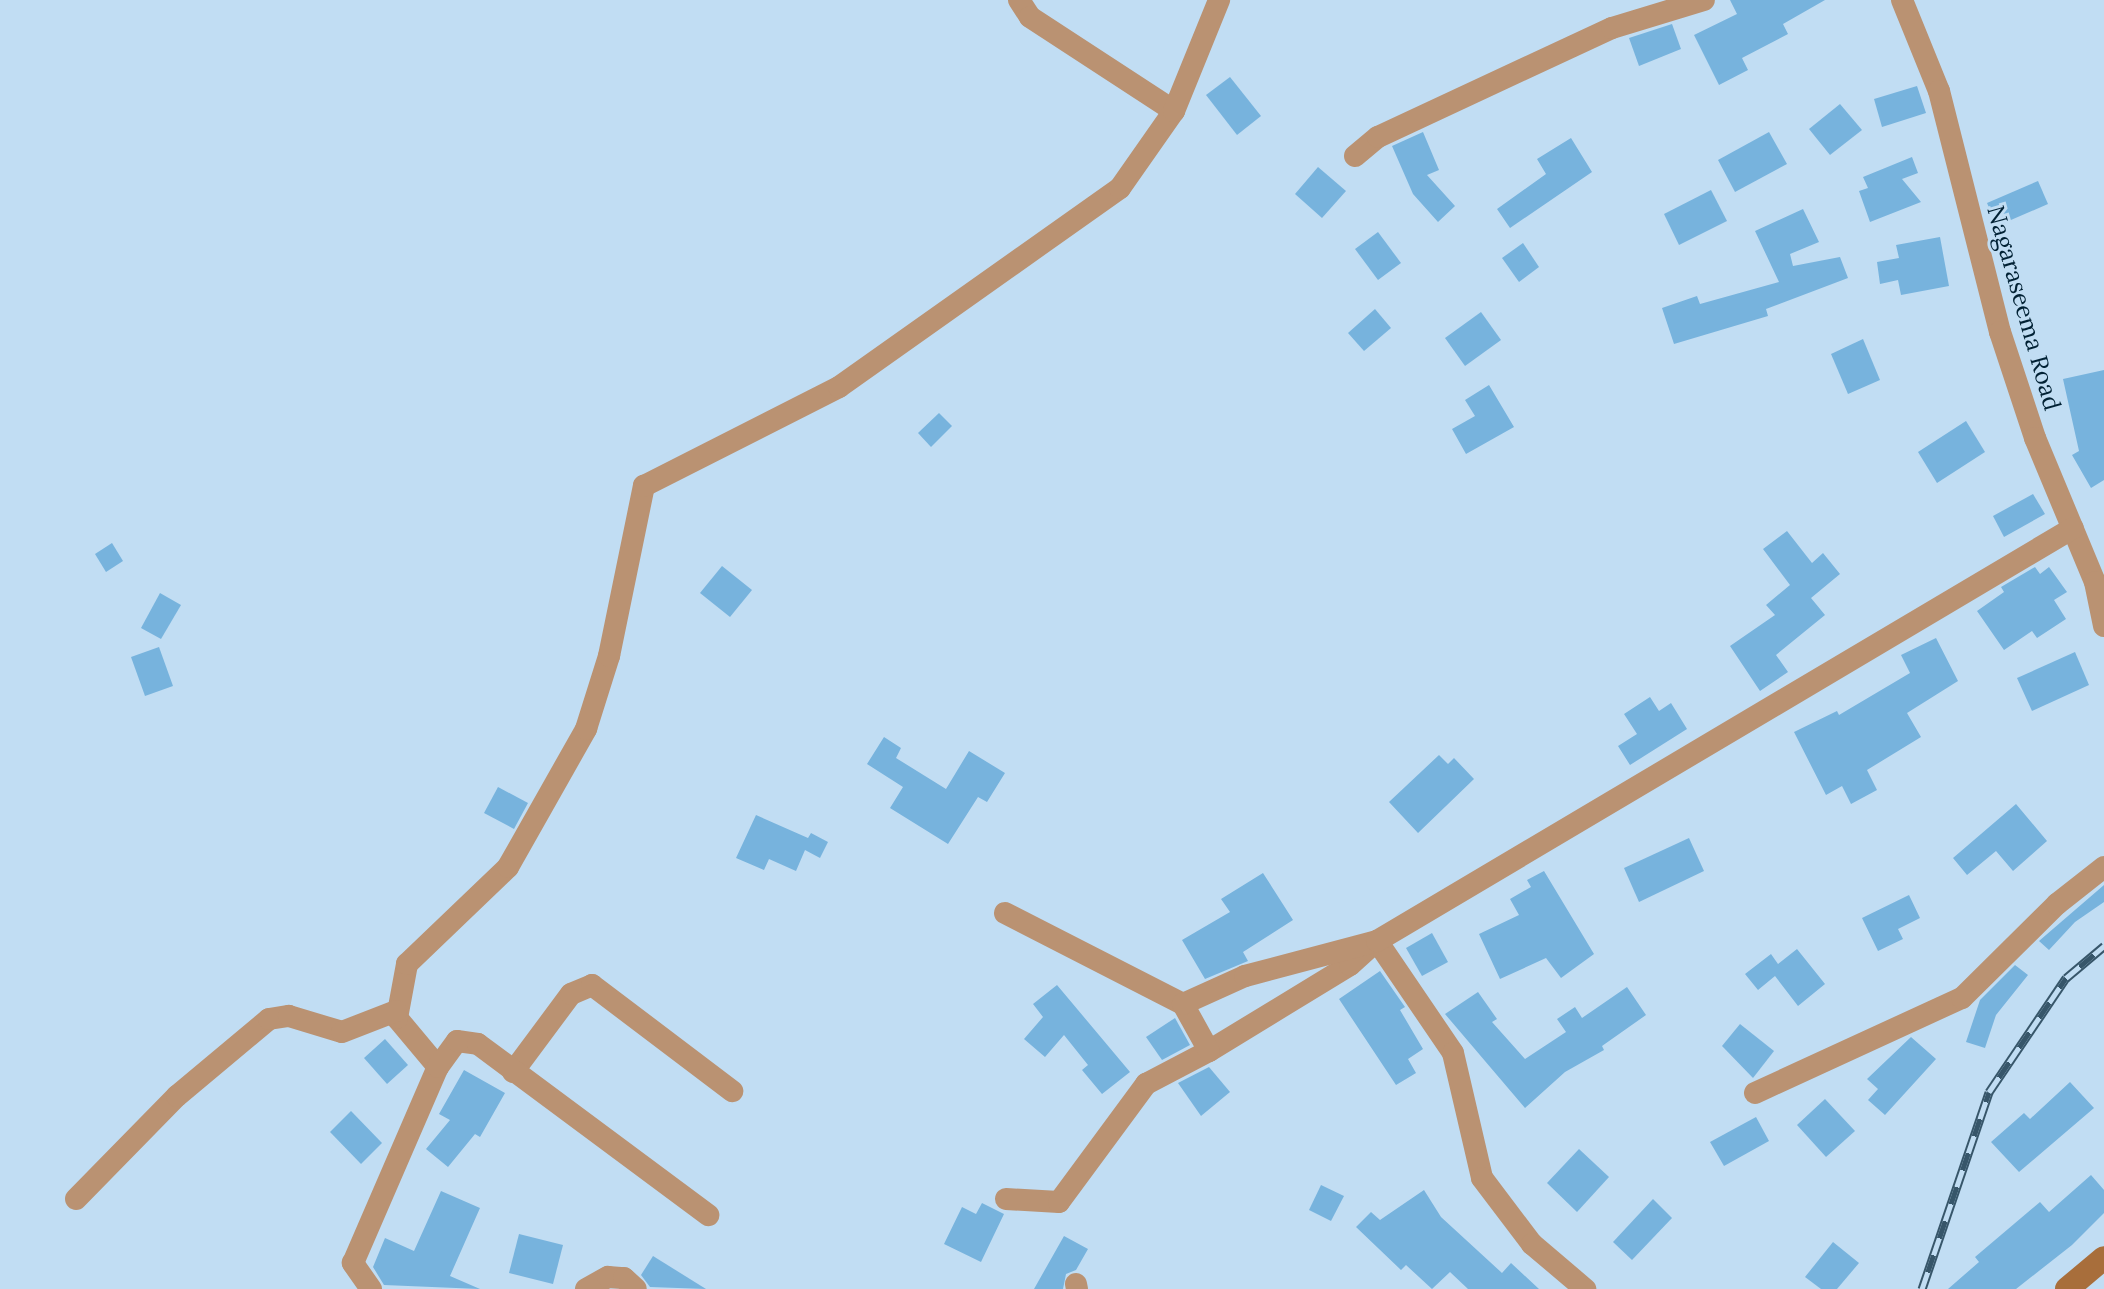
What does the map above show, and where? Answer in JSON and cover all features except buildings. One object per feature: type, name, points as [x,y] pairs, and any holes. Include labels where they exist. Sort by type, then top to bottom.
[{"type":"street","points":[[1019,0],[1030,17],[1174,111]]},
{"type":"street","points":[[396,1011],[407,964],[508,867],[586,729],[609,656],[644,486],[839,387],[1120,188],[1174,111],[1219,0]]},
{"type":"street","points":[[1355,156],[1378,137],[1612,28],[1704,0]]},
{"type":"street","name":"Nagaraseema Road","points":[[1902,0],[1939,91],[2000,332],[2035,438],[2095,582],[2104,626]]},
{"type":"street","points":[[1006,1199],[1059,1202],[1146,1084],[1209,1051],[1350,965],[1377,941],[2073,528]]},
{"type":"street","points":[[1755,1093],[1962,998],[2057,904],[2104,867]]},
{"type":"street","points":[[1005,913],[1183,1004],[1209,1051]]},
{"type":"street","points":[[1183,1004],[1245,976],[1377,941]]},
{"type":"street","points":[[1377,941],[1453,1053],[1482,1178],[1532,1244],[1585,1289]]},
{"type":"street","points":[[513,1072],[571,994],[592,985],[732,1091]]},
{"type":"street","points":[[396,1011],[438,1067]]},
{"type":"street","points":[[76,1199],[177,1096],[269,1019],[289,1016],[342,1032],[396,1011]]},
{"type":"street","points":[[371,1289],[353,1263],[438,1067],[457,1041],[478,1044],[708,1215]]},
{"type":"street","points":[[2067,1289],[2104,1258]]},
{"type":"street","points":[[586,1289],[608,1277],[624,1278],[636,1289]]},
{"type":"railway","points":[[1922,1289],[1989,1092],[2066,978],[2104,946]]}]
